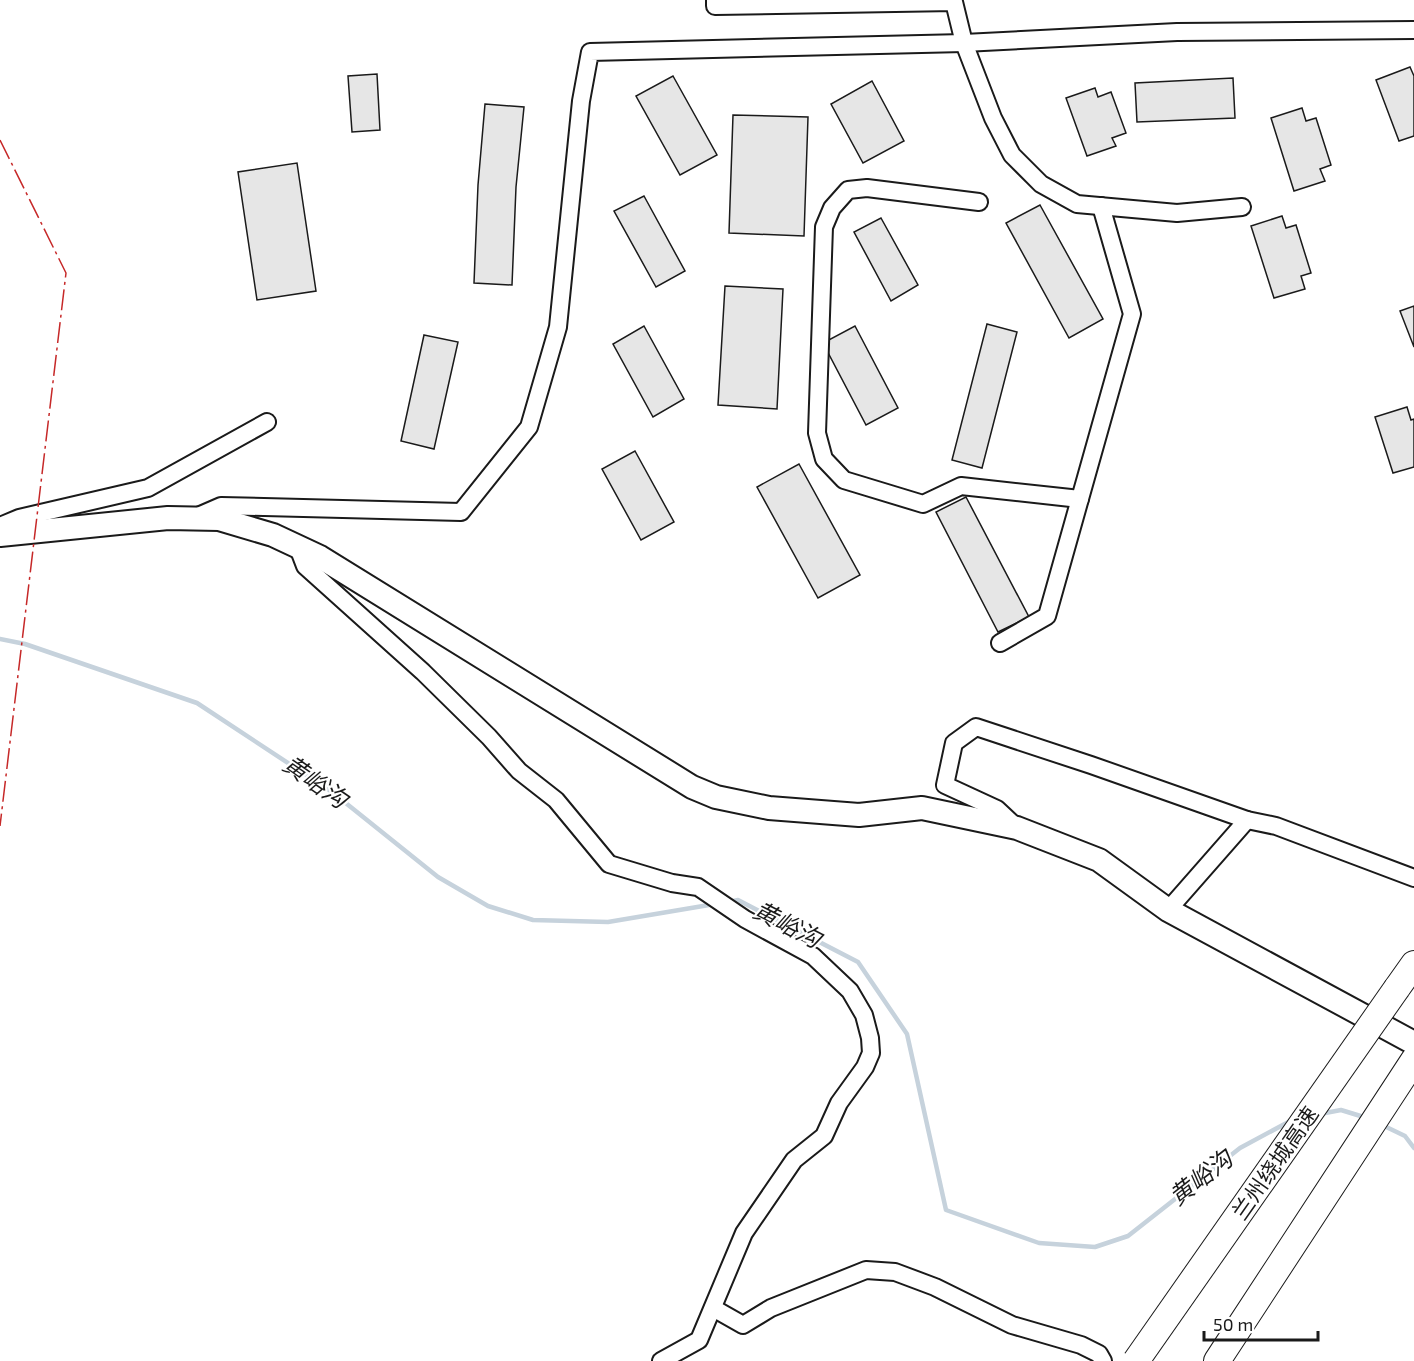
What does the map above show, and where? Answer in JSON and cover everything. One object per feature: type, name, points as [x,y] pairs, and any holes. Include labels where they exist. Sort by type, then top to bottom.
[{"type":"highway","name":"兰州绕城高速","points":[[1136,1361],[1414,964]]},
{"type":"highway","points":[[1217,1361],[1414,1060]]},
{"type":"main road","points":[[0,535],[142,520],[219,519],[244,525],[297,545],[692,787],[716,797],[769,808],[859,815],[922,808],[1017,828],[1099,860],[1168,910],[1414,1043]]},
{"type":"street","points":[[714,0],[715,6],[954,2],[964,43],[993,118],[1012,155],[1041,184],[1077,204],[1178,213],[1242,207]]},
{"type":"street","points":[[192,518],[221,506],[461,512],[529,427],[558,327],[580,101],[590,52],[964,43],[1177,32],[1414,30]]},
{"type":"street","points":[[979,202],[867,188],[848,190],[832,208],[824,227],[817,433],[824,459],[844,480],[923,504],[961,486],[1080,499]]},
{"type":"street","points":[[1000,643],[1047,616],[1132,314],[1101,206]]},
{"type":"street","points":[[0,526],[19,518],[148,488],[267,422]]},
{"type":"street","points":[[297,545],[305,566],[423,672],[489,737],[519,771],[556,800],[609,864],[672,883],[698,887],[735,910],[745,919],[813,956],[850,992],[864,1015],[871,1053],[865,1067],[839,1103],[824,1136],[794,1160],[744,1233],[699,1340],[661,1361]]},
{"type":"street","points":[[1017,828],[997,809],[945,785],[954,743],[976,727],[1247,820],[1276,826],[1414,878]]},
{"type":"street","points":[[1168,910],[1247,820]]},
{"type":"street","points":[[713,1308],[743,1325],[771,1308],[866,1270],[895,1272],[935,1287],[1011,1325],[1081,1345],[1099,1354],[1103,1361]]},
{"type":"building","points":[[1410,67],[1414,76],[1414,136],[1399,141],[1376,80]]},
{"type":"building","points":[[377,74],[380,130],[352,132],[348,76]]},
{"type":"building","points":[[673,76],[717,155],[680,175],[636,96]]},
{"type":"building","points":[[1233,78],[1235,118],[1137,122],[1135,83]]},
{"type":"building","points":[[872,81],[904,141],[863,163],[831,104]]},
{"type":"building","points":[[1095,88],[1098,97],[1111,92],[1126,133],[1112,138],[1116,146],[1087,156],[1066,98]]},
{"type":"building","points":[[485,104],[524,107],[516,187],[512,285],[474,283],[478,185]]},
{"type":"building","points":[[1302,108],[1306,121],[1316,118],[1331,165],[1320,169],[1325,181],[1294,191],[1271,118]]},
{"type":"building","points":[[733,115],[808,117],[804,236],[729,233]]},
{"type":"building","points":[[297,163],[316,291],[257,300],[238,172]]},
{"type":"building","points":[[644,196],[685,271],[656,287],[614,211]]},
{"type":"building","points":[[1040,205],[1103,319],[1069,338],[1006,223]]},
{"type":"building","points":[[1282,216],[1286,228],[1296,225],[1311,273],[1301,276],[1305,289],[1274,298],[1251,226]]},
{"type":"building","points":[[881,218],[918,285],[891,301],[854,232]]},
{"type":"building","points":[[725,286],[783,289],[777,409],[718,405]]},
{"type":"building","points":[[1414,306],[1414,347],[1400,311]]},
{"type":"building","points":[[987,324],[1017,332],[982,468],[952,460]]},
{"type":"building","points":[[644,326],[684,399],[653,417],[613,344]]},
{"type":"building","points":[[855,326],[898,408],[866,425],[823,343]]},
{"type":"building","points":[[424,335],[458,342],[434,449],[401,441]]},
{"type":"building","points":[[1407,407],[1411,420],[1414,419],[1414,467],[1393,473],[1375,417]]},
{"type":"building","points":[[635,451],[674,522],[641,540],[602,469]]},
{"type":"building","points":[[799,464],[860,575],[818,598],[757,487]]},
{"type":"building","points":[[966,497],[1029,617],[998,632],[936,512]]},
{"type":"waterway","name":"黄峪沟","points":[[0,639],[25,644],[197,703],[332,792],[438,877],[488,906],[533,920],[608,922],[715,904]]},
{"type":"waterway","name":"黄峪沟","points":[[729,902],[738,900],[858,962],[907,1034],[946,1210],[1039,1243],[1095,1247],[1128,1236],[1240,1148],[1294,1119]]},
{"type":"waterway","name":"黄峪沟","points":[[1320,1114],[1341,1110],[1367,1118]]},
{"type":"waterway","name":"黄峪沟","points":[[1380,1124],[1405,1136],[1414,1148]]},
{"type":"power","points":[[0,140],[66,273],[0,826]]}]
